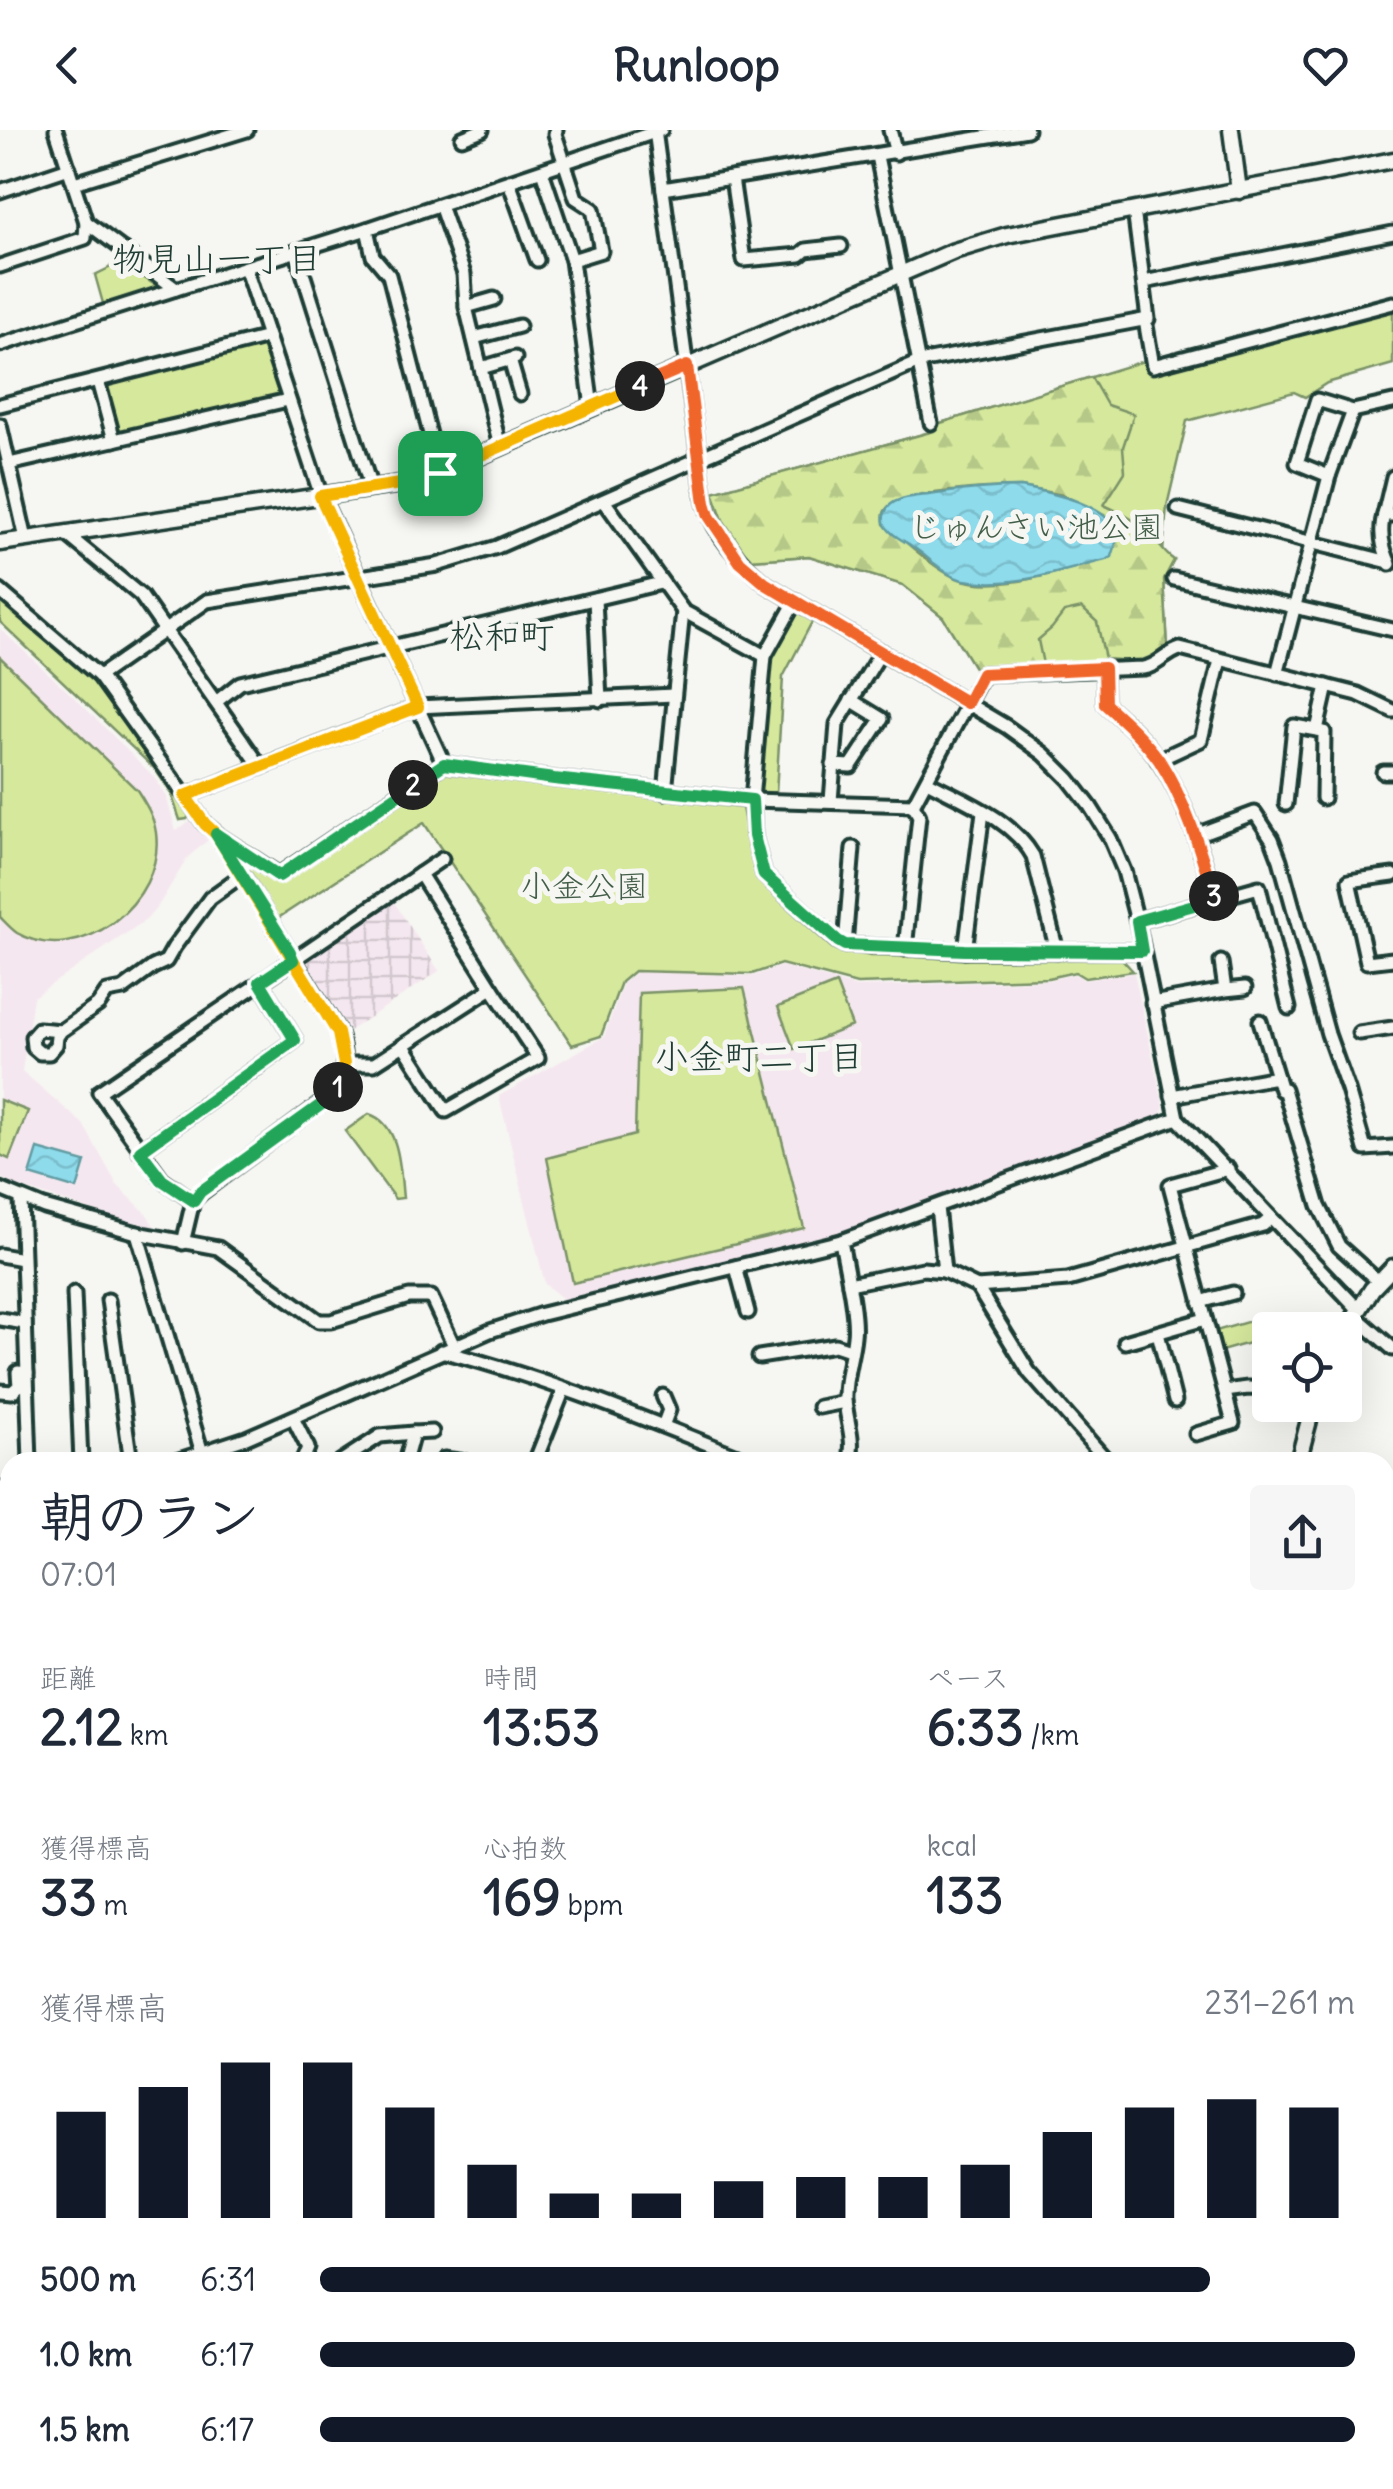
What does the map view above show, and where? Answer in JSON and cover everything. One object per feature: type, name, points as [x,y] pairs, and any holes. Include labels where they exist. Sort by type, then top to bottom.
[{"type":"street","points":[[0,266],[84,238],[86,222],[56,130]]},
{"type":"street","points":[[74,184],[246,130]]},
{"type":"street","points":[[462,138],[482,130]]},
{"type":"street","points":[[556,130],[576,198],[593,209],[601,251],[572,260]]},
{"type":"street","points":[[0,346],[367,229],[657,130],[698,458],[709,516],[723,540],[740,562],[766,584],[1007,727],[1044,754],[1069,780],[1110,838],[1124,870],[1178,1118],[1356,1312]]},
{"type":"street","points":[[890,130],[896,153]]},
{"type":"street","points":[[663,189],[1028,130]]},
{"type":"street","points":[[1230,130],[1239,191]]},
{"type":"street","points":[[878,156],[931,422]]},
{"type":"street","points":[[0,543],[400,484],[440,473],[500,448],[954,250],[1007,235],[1393,160]]},
{"type":"street","points":[[0,191],[69,168]]},
{"type":"street","points":[[542,171],[572,260],[592,407]]},
{"type":"street","points":[[732,178],[744,260],[841,246]]},
{"type":"street","points":[[509,182],[536,260]]},
{"type":"street","points":[[440,204],[464,274],[466,306],[500,448]]},
{"type":"street","points":[[1134,210],[1154,366],[1393,303]]},
{"type":"street","points":[[86,222],[176,290]]},
{"type":"street","points":[[367,229],[373,256],[389,275],[440,473]]},
{"type":"street","points":[[1144,282],[1393,233]]},
{"type":"street","points":[[296,252],[370,488]]},
{"type":"street","points":[[246,267],[320,496],[444,764]]},
{"type":"street","points":[[466,306],[494,299]]},
{"type":"street","points":[[99,676],[208,601],[437,564],[496,547],[919,362],[1146,320]]},
{"type":"street","points":[[474,338],[518,326]]},
{"type":"street","points":[[0,406],[268,337]]},
{"type":"street","points":[[481,368],[512,359],[520,394]]},
{"type":"street","points":[[98,381],[114,440]]},
{"type":"street","points":[[10,464],[288,400]]},
{"type":"street","points":[[1329,476],[1297,463],[1317,400],[1354,411],[1393,402]]},
{"type":"street","points":[[1277,674],[1329,476],[1354,411]]},
{"type":"street","points":[[0,426],[26,539]]},
{"type":"street","points":[[1391,566],[1383,550],[1381,528],[1389,515],[1393,478]]},
{"type":"street","points":[[605,502],[682,610],[764,656]]},
{"type":"street","points":[[1178,509],[1391,566]]},
{"type":"street","points":[[66,533],[141,596],[261,768]]},
{"type":"street","points":[[1174,579],[1393,630]]},
{"type":"street","points":[[216,702],[240,683],[661,583]]},
{"type":"street","points":[[0,591],[99,676],[205,824],[279,876],[444,764],[752,800],[913,805]]},
{"type":"street","points":[[595,599],[600,700]]},
{"type":"street","points":[[795,602],[764,656],[752,800],[754,836],[764,875],[845,945],[1142,951]]},
{"type":"street","points":[[665,792],[682,610]]},
{"type":"street","points":[[913,805],[982,674],[1149,667],[1180,649],[1358,694],[1393,710]]},
{"type":"street","points":[[831,801],[837,724],[881,652]]},
{"type":"street","points":[[1158,760],[1202,740],[1220,660]]},
{"type":"street","points":[[1104,668],[1105,704],[1158,760],[1178,794],[1196,835],[1215,899]]},
{"type":"street","points":[[1317,730],[1327,686]]},
{"type":"street","points":[[185,796],[418,707],[674,695]]},
{"type":"street","points":[[833,766],[851,766],[882,719],[852,700]]},
{"type":"street","points":[[1286,804],[1294,726],[1324,732],[1322,798]]},
{"type":"street","points":[[928,781],[1014,830],[1026,842],[1034,856],[1057,951]]},
{"type":"street","points":[[905,949],[920,816],[913,805]]},
{"type":"street","points":[[965,950],[984,812]]},
{"type":"street","points":[[1196,835],[1256,813],[1280,860],[1364,1150],[1393,1146]]},
{"type":"street","points":[[183,1242],[200,1192],[331,1096],[339,1085],[344,1064],[338,1033],[216,834]]},
{"type":"street","points":[[845,945],[853,848]]},
{"type":"street","points":[[194,1201],[162,1180],[99,1092],[442,859]]},
{"type":"street","points":[[404,1046],[446,1112],[538,1058],[420,874]]},
{"type":"street","points":[[60,1031],[98,1005],[107,992],[123,989],[166,961],[210,898],[242,875]]},
{"type":"street","points":[[1393,875],[1349,881],[1367,962],[1393,959]]},
{"type":"street","points":[[1137,921],[1259,887],[1289,1008]]},
{"type":"street","points":[[1220,962],[1225,990]]},
{"type":"street","points":[[140,1151],[295,1040],[260,982]]},
{"type":"street","points":[[344,1064],[374,1064],[492,988]]},
{"type":"street","points":[[1152,1002],[1246,988]]},
{"type":"street","points":[[1260,1021],[1319,1206],[1339,1246],[1378,1282]]},
{"type":"street","points":[[1359,1033],[1393,1028]]},
{"type":"street","points":[[1172,1096],[1277,1077]]},
{"type":"street","points":[[208,1452],[490,1331],[542,1314],[841,1241],[1178,1118]]},
{"type":"street","points":[[1196,1434],[1233,1423],[1170,1185],[1228,1169]]},
{"type":"street","points":[[0,1189],[44,1208],[218,1248],[319,1320],[409,1297],[431,1297],[448,1348]]},
{"type":"street","points":[[21,1199],[30,1452]]},
{"type":"street","points":[[938,1206],[944,1270]]},
{"type":"street","points":[[977,1287],[1068,1280],[1264,1225],[1271,1218]]},
{"type":"street","points":[[137,1232],[201,1452]]},
{"type":"street","points":[[841,1241],[855,1334],[845,1402],[850,1416],[852,1452]]},
{"type":"street","points":[[0,1255],[22,1259]]},
{"type":"street","points":[[736,1267],[748,1312]]},
{"type":"street","points":[[1358,1312],[1393,1268]]},
{"type":"street","points":[[849,1284],[907,1271],[944,1270],[977,1287],[1029,1372],[1099,1452]]},
{"type":"street","points":[[74,1293],[81,1452]]},
{"type":"street","points":[[1200,1302],[1233,1293]]},
{"type":"street","points":[[108,1300],[130,1452]]},
{"type":"street","points":[[1362,1318],[1393,1349]]},
{"type":"street","points":[[1124,1342],[1206,1319]]},
{"type":"street","points":[[0,1320],[25,1323]]},
{"type":"street","points":[[1158,1332],[1175,1401]]},
{"type":"street","points":[[759,1357],[835,1345],[850,1350]]},
{"type":"street","points":[[448,1348],[727,1452]]},
{"type":"street","points":[[0,1391],[12,1392],[19,1386],[18,1372],[27,1373]]},
{"type":"street","points":[[539,1452],[564,1389]]},
{"type":"street","points":[[1225,1391],[1252,1390]]},
{"type":"street","points":[[663,1396],[669,1410],[663,1426]]},
{"type":"street","points":[[819,1406],[845,1402]]},
{"type":"street","points":[[293,1418],[307,1452]]},
{"type":"street","points":[[1301,1452],[1309,1422]]},
{"type":"street","points":[[355,1452],[380,1436],[432,1432]]},
{"type":"street","points":[[408,1452],[414,1433]]},
{"type":"shaded area","points":[[0,629],[155,778],[166,796],[176,831],[194,818],[208,840],[188,857],[147,919],[33,997],[22,1071],[83,1124],[117,1185],[146,1213],[157,1231],[14,1185],[0,1177]]},
{"type":"shaded area","points":[[392,899],[439,971],[349,1031],[304,959]]},
{"type":"shaded area","points":[[782,966],[857,987],[1049,980],[1075,974],[1084,980],[1134,973],[1164,1108],[1157,1120],[834,1235],[563,1299],[545,1284],[499,1096],[604,1037],[623,983],[636,972],[753,976]]},
{"type":"green space","points":[[117,260],[155,285],[155,291],[104,307],[95,275]]},
{"type":"green space","name":"じゅんさい池公園","points":[[1393,309],[1393,364],[1327,383],[1305,397],[1294,392],[1187,421],[1167,506],[1163,552],[1174,560],[1164,579],[1168,648],[1144,664],[1101,662],[975,669],[943,617],[903,585],[809,556],[750,560],[723,520],[713,492],[934,431],[934,425],[1147,360],[1150,372]]},
{"type":"green space","points":[[268,337],[288,400],[114,440],[98,381]]},
{"type":"green space","points":[[1091,377],[1107,405],[1134,414],[1123,447],[1125,472],[1104,505],[1142,526],[1174,560],[1164,579],[1168,648],[1145,660],[1105,659],[1097,622],[1082,608],[1064,612],[1038,640],[1043,664],[975,669],[943,617],[903,585],[809,556],[750,560],[723,520],[713,492],[934,431],[934,425]],"holes":[[[1021,487],[1063,495],[1104,515],[1072,568],[1013,582],[982,583],[954,577],[884,524],[885,510],[896,502],[929,494]]]},
{"type":"green space","points":[[0,596],[84,668],[192,812],[187,819],[180,820],[171,793],[155,769],[0,622]]},
{"type":"green space","points":[[797,611],[813,620],[783,677],[776,793],[762,793],[758,788],[770,658]]},
{"type":"green space","points":[[0,657],[137,790],[155,827],[155,858],[147,882],[133,904],[114,922],[67,942],[41,942],[17,933],[0,917]]},
{"type":"green space","name":"小金公園","points":[[443,773],[742,808],[757,879],[836,947],[870,956],[1121,958],[1133,971],[1085,978],[1075,972],[1048,978],[857,984],[781,964],[752,974],[634,971],[621,982],[601,1036],[572,1045],[424,823],[275,920],[241,868],[245,863],[278,884]]},
{"type":"green space","points":[[836,984],[852,1026],[794,1049],[778,1007]]},
{"type":"green space","points":[[744,988],[804,1228],[573,1283],[547,1158],[635,1135],[639,993]]},
{"type":"green space","points":[[0,1100],[28,1111],[9,1159],[0,1155]]},
{"type":"green space","points":[[369,1114],[380,1119],[393,1138],[403,1198],[395,1199],[345,1131]]},
{"type":"green space","points":[[1252,1321],[1252,1342],[1218,1352],[1212,1332]]},
{"type":"water","points":[[1021,487],[1076,501],[1102,514],[1116,534],[1112,557],[1018,581],[964,580],[943,570],[885,525],[885,512],[906,498]]},
{"type":"water","points":[[38,1149],[85,1162],[77,1189],[30,1175]]},
{"type":"district","name":"物見山一丁目","points":[[217,259]]},
{"type":"district","name":"松和町","points":[[502,636]]},
{"type":"district","name":"小金町二丁目","points":[[759,1057]]},
{"type":"route","points":[[440,473],[400,484],[320,496],[418,707],[185,796],[216,834],[242,875],[290,952],[338,1033],[344,1064],[339,1085],[331,1096],[200,1192],[194,1201],[162,1180],[140,1151],[295,1040],[260,982],[293,960],[290,952],[216,834],[279,876],[444,764],[752,800],[754,836],[764,875],[845,945],[1142,951],[1137,921],[1215,899],[1196,835],[1178,794],[1143,741],[1105,704],[1104,668],[982,674],[967,703],[766,584],[740,562],[723,540],[705,503],[687,366],[440,473]]}]
